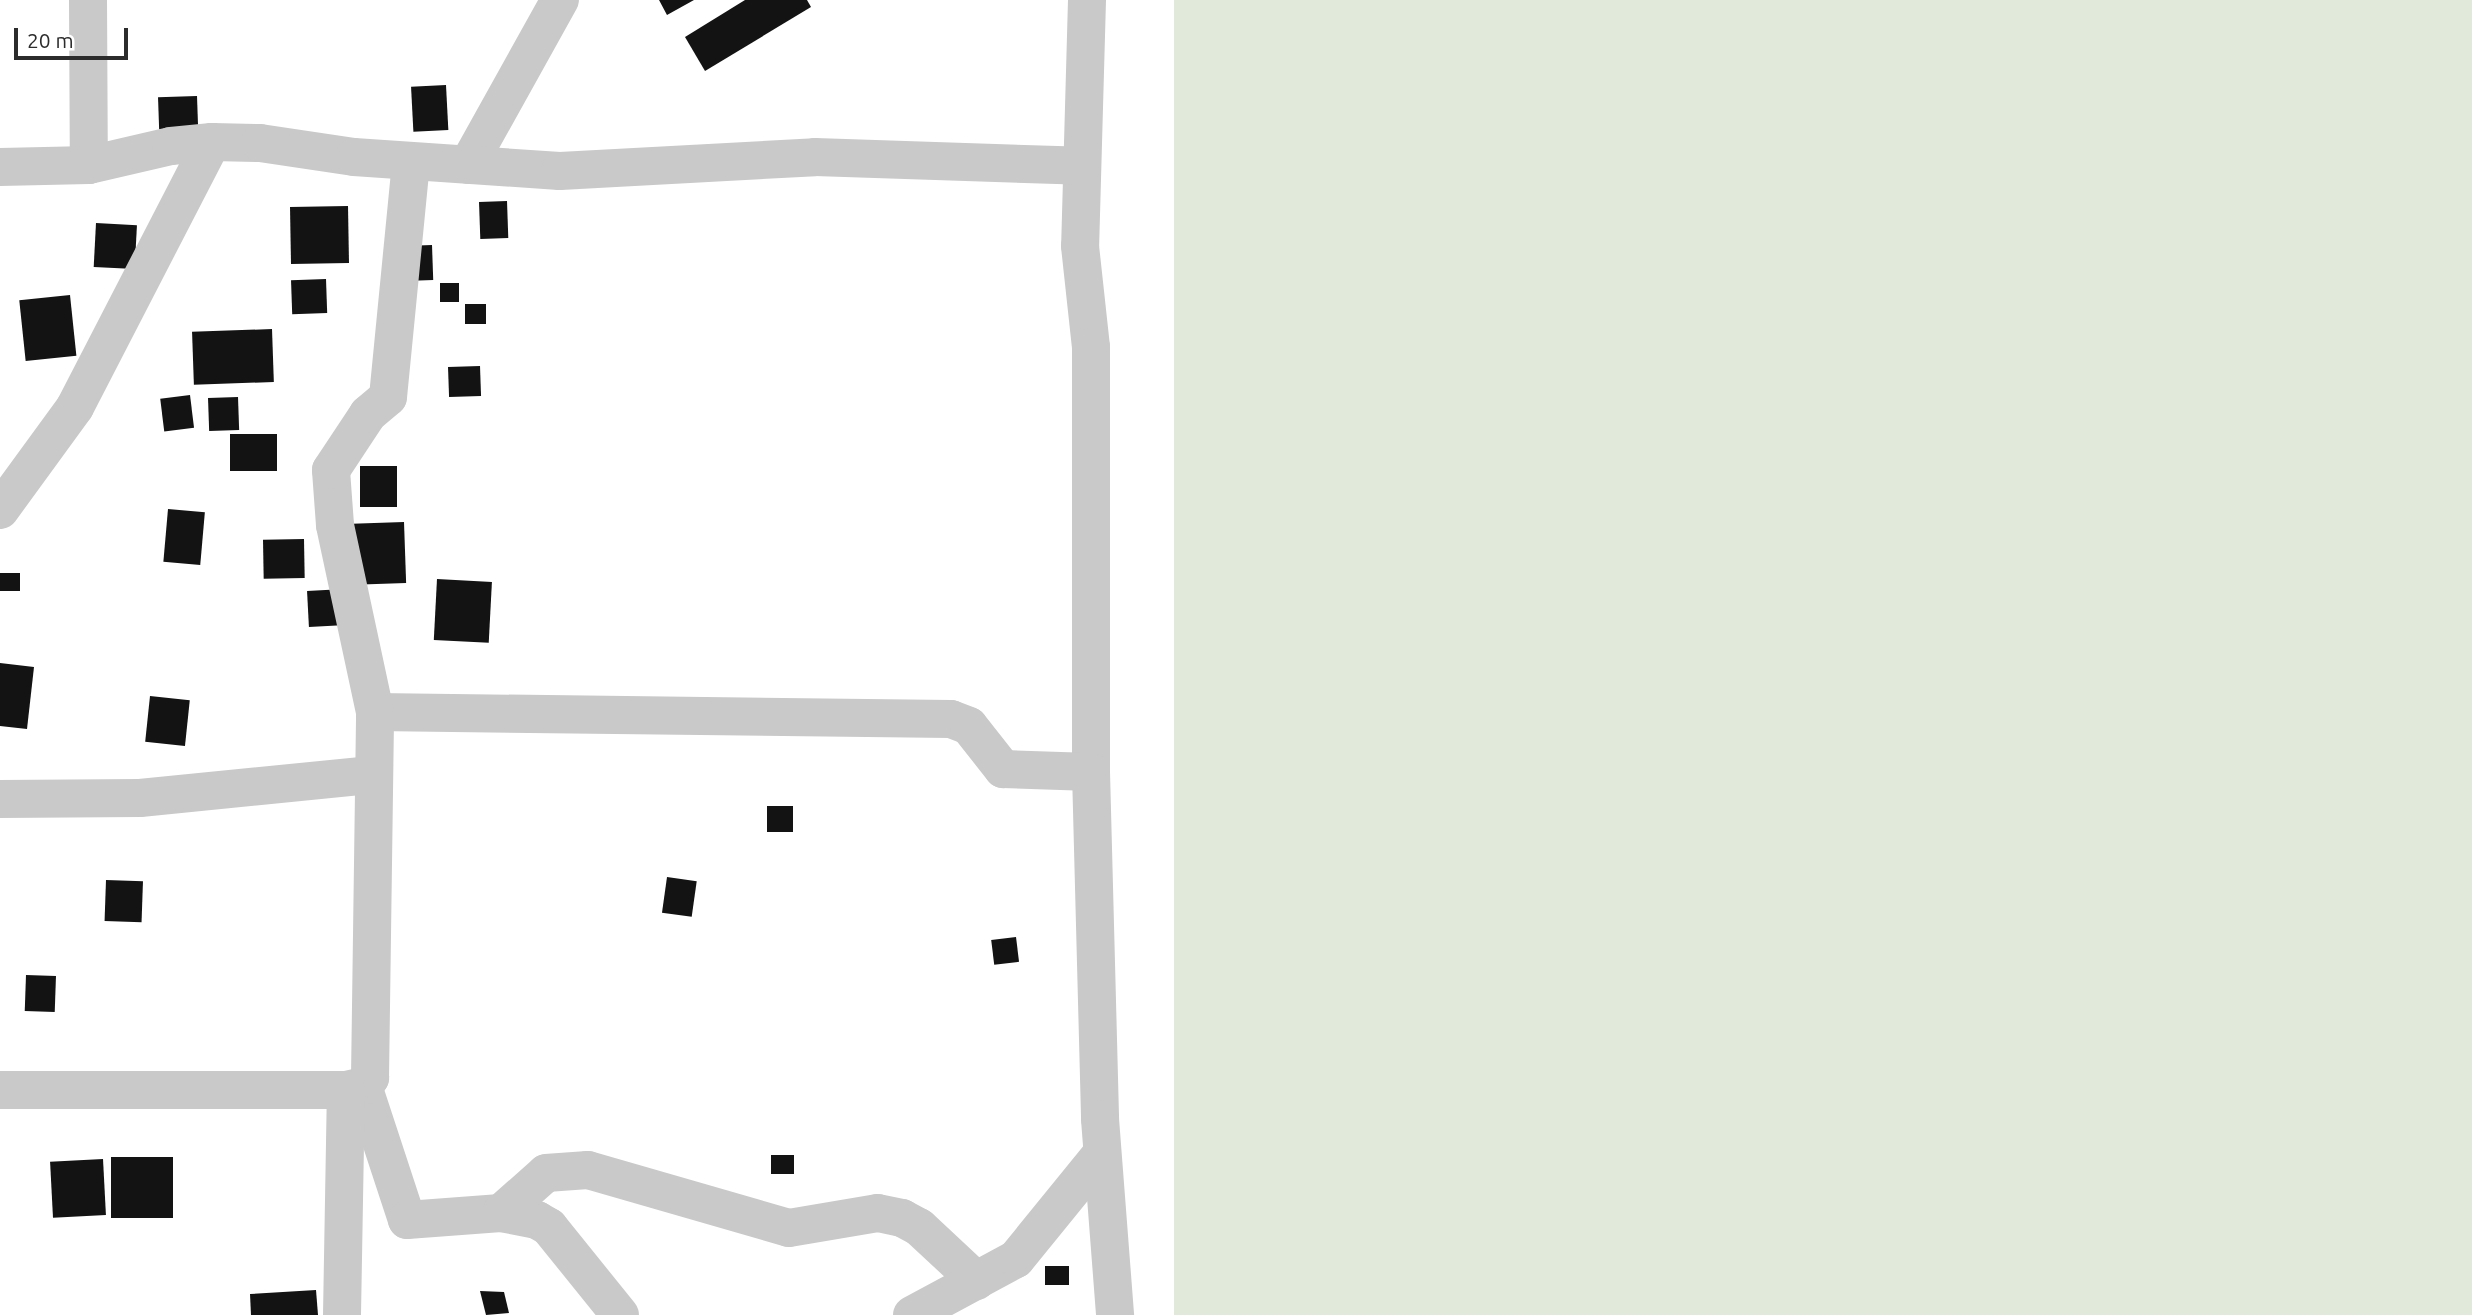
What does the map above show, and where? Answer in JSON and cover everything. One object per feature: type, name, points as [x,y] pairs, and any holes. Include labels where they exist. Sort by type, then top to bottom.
[{"type":"street","points":[[88,0],[89,165]]},
{"type":"street","points":[[468,164],[560,0]]},
{"type":"street","points":[[1087,0],[1080,246],[1088,307],[1093,500],[1091,772],[1102,1153],[1115,1315]]},
{"type":"street","points":[[0,510],[75,407],[212,142]]},
{"type":"street","points":[[0,167],[89,165],[171,146],[212,142],[260,143],[411,162],[560,171],[881,157],[1082,166]]},
{"type":"street","points":[[342,1315],[355,1088],[373,1065],[372,775],[375,712],[335,525],[331,470],[368,414],[388,397],[411,162]]},
{"type":"street","points":[[375,712],[951,719],[969,726],[1003,769],[1091,772]]},
{"type":"street","points":[[0,799],[140,798],[372,775]]},
{"type":"street","points":[[0,1090],[355,1088]]},
{"type":"street","points":[[355,1088],[407,1220],[501,1213],[549,1227],[620,1315]]},
{"type":"street","points":[[912,1315],[1016,1259],[1032,1244],[1068,1190],[1102,1153]]},
{"type":"street","points":[[501,1213],[546,1173],[588,1170],[789,1228],[878,1213],[902,1219],[919,1227],[977,1280]]},
{"type":"shaded area","points":[[1174,0],[2472,0],[2472,1315],[1174,1315]]},
{"type":"building","points":[[659,0],[694,0],[667,15]]},
{"type":"building","points":[[745,0],[807,0],[811,7],[705,71],[685,37]]},
{"type":"building","points":[[446,85],[448,130],[413,132],[411,87]]},
{"type":"building","points":[[197,96],[198,128],[159,129],[158,97]]},
{"type":"building","points":[[507,201],[508,238],[480,239],[479,202]]},
{"type":"building","points":[[348,206],[349,263],[291,264],[290,207]]},
{"type":"building","points":[[96,223],[137,225],[135,269],[94,267]]},
{"type":"building","points":[[432,245],[433,280],[412,281],[411,246]]},
{"type":"building","points":[[326,279],[327,313],[292,314],[291,280]]},
{"type":"building","points":[[440,283],[459,283],[459,302],[440,302]]},
{"type":"building","points":[[70,295],[76,356],[26,361],[19,300]]},
{"type":"building","points":[[465,304],[486,304],[486,324],[465,324]]},
{"type":"building","points":[[272,329],[274,382],[194,385],[192,332]]},
{"type":"building","points":[[480,366],[481,396],[449,397],[448,367]]},
{"type":"building","points":[[190,395],[194,428],[164,431],[160,399]]},
{"type":"building","points":[[238,397],[239,430],[209,431],[208,398]]},
{"type":"building","points":[[230,434],[277,434],[277,471],[230,471]]},
{"type":"building","points":[[360,466],[397,466],[397,507],[360,507]]},
{"type":"building","points":[[168,509],[205,512],[200,565],[163,562]]},
{"type":"building","points":[[404,522],[406,583],[354,585],[352,524]]},
{"type":"building","points":[[304,539],[305,578],[264,579],[263,540]]},
{"type":"building","points":[[0,573],[20,573],[20,591],[0,591]]},
{"type":"building","points":[[437,579],[492,582],[489,643],[434,640]]},
{"type":"building","points":[[344,589],[346,625],[309,627],[307,591]]},
{"type":"building","points":[[0,663],[34,667],[27,729],[0,726]]},
{"type":"building","points":[[150,696],[190,700],[185,746],[145,742]]},
{"type":"building","points":[[767,806],[793,806],[793,832],[767,832]]},
{"type":"building","points":[[667,877],[697,881],[692,917],[662,913]]},
{"type":"building","points":[[106,880],[143,881],[142,922],[105,921]]},
{"type":"building","points":[[1016,937],[1019,962],[994,965],[991,940]]},
{"type":"building","points":[[26,975],[56,976],[55,1012],[25,1011]]},
{"type":"building","points":[[771,1155],[794,1155],[794,1174],[771,1174]]},
{"type":"building","points":[[111,1157],[173,1157],[173,1218],[111,1218]]},
{"type":"building","points":[[103,1159],[106,1215],[53,1218],[50,1162]]},
{"type":"building","points":[[1045,1266],[1069,1266],[1069,1285],[1045,1285]]},
{"type":"building","points":[[316,1290],[318,1315],[251,1315],[250,1294]]},
{"type":"building","points":[[480,1291],[504,1292],[509,1313],[486,1315]]}]
